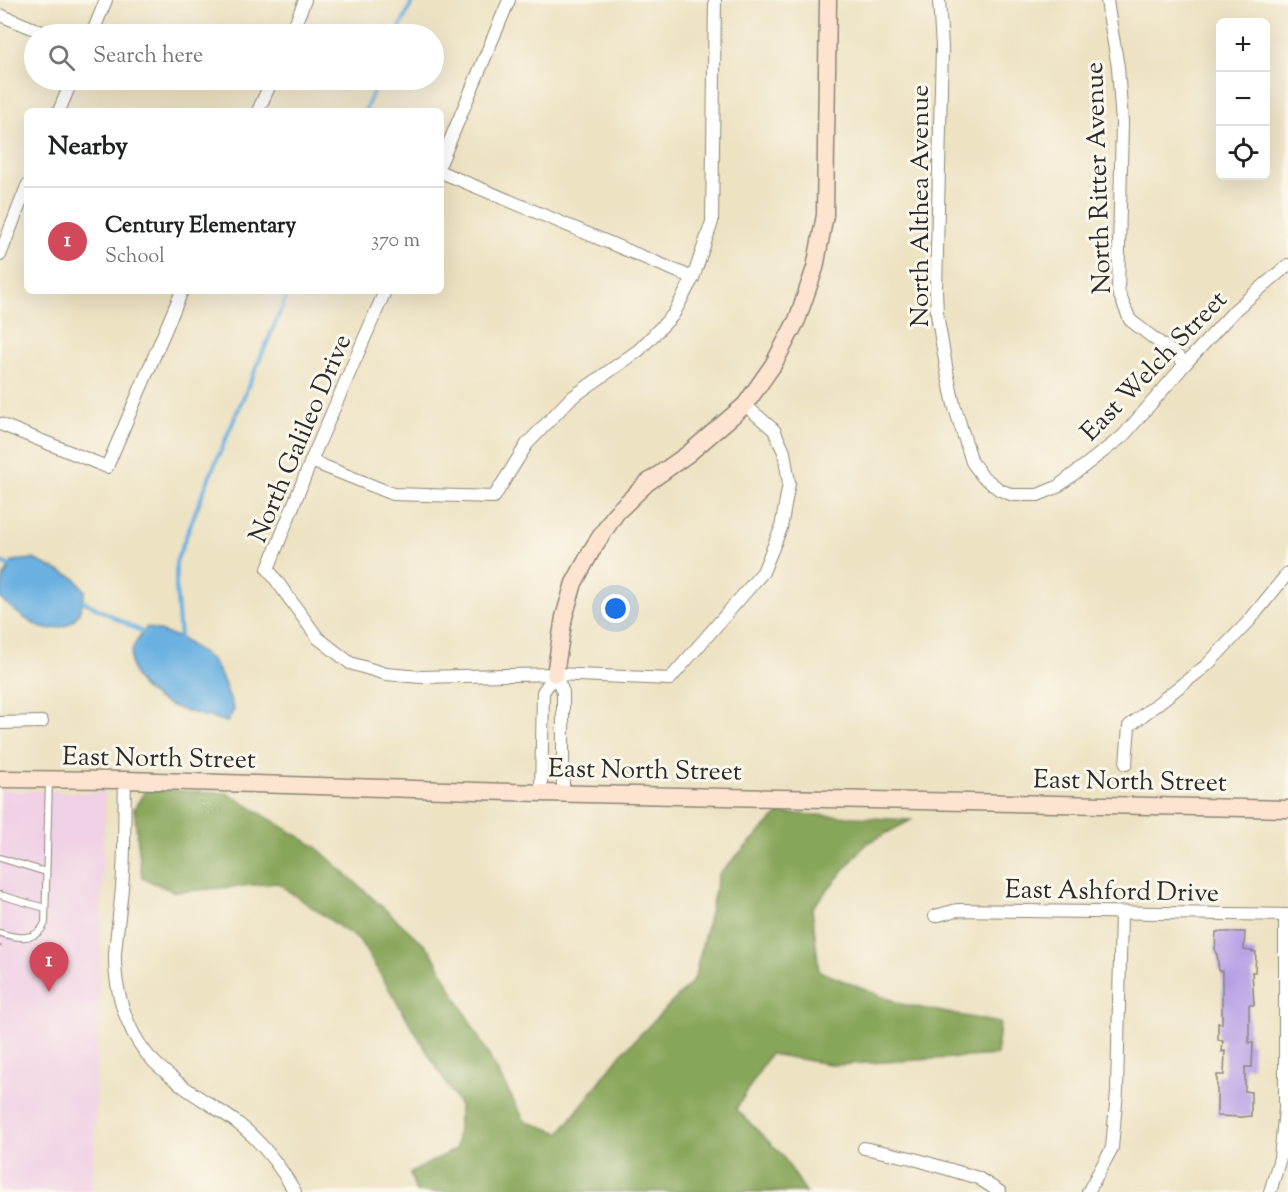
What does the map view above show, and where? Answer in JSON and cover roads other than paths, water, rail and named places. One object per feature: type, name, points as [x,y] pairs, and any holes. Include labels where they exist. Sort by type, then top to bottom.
[{"type":"street","points":[[96,24],[106,0]]},
{"type":"street","points":[[295,24],[305,0]]},
{"type":"street","points":[[444,155],[509,0]]},
{"type":"street","points":[[311,461],[393,494],[494,497],[527,444],[570,399],[639,350],[673,315],[693,278],[712,222],[715,0]]},
{"type":"street","points":[[541,793],[543,692],[555,674],[564,617],[574,583],[616,513],[647,483],[688,454],[745,405],[773,365],[797,320],[814,268],[825,214],[828,0]]},
{"type":"street","name":"North Althea Avenue","points":[[939,0],[942,47],[936,290],[942,345],[954,405],[972,462],[989,482],[1013,495]]},
{"type":"street","name":"North Ritter Avenue","points":[[1107,0],[1118,67],[1122,123],[1118,291],[1130,320],[1186,363]]},
{"type":"street","points":[[0,15],[24,25]]},
{"type":"street","points":[[60,108],[68,90]]},
{"type":"street","points":[[259,108],[267,90]]},
{"type":"street","points":[[444,173],[693,278]]},
{"type":"street","points":[[0,255],[24,194]]},
{"type":"street","name":"East Welch Street","points":[[1013,495],[1038,495],[1057,487],[1124,436],[1236,309],[1288,265]]},
{"type":"street","points":[[0,423],[107,468],[181,294]]},
{"type":"street","name":"North Galileo Drive","points":[[384,294],[311,461],[268,569],[318,639],[350,663],[386,674],[421,677],[555,674]]},
{"type":"street","points":[[555,674],[670,679],[763,572],[781,528],[789,483],[784,452],[774,430],[745,405]]},
{"type":"street","points":[[1126,764],[1129,726],[1207,665],[1249,621],[1288,573]]},
{"type":"street","points":[[555,674],[563,692],[563,793]]},
{"type":"street","points":[[0,723],[42,722]]},
{"type":"street","name":"East North Street","points":[[0,778],[541,793],[1288,809]]},
{"type":"street","points":[[124,780],[123,872],[115,956],[117,983],[123,1011],[136,1039],[158,1066],[189,1092],[239,1124],[259,1142],[280,1166],[295,1192]]},
{"type":"street","name":"East Ashford Drive","points":[[936,916],[957,910],[1286,915]]},
{"type":"street","points":[[1088,1192],[1112,1148],[1117,1092],[1121,913]]},
{"type":"street","points":[[1270,1192],[1280,1158],[1284,1109],[1286,915]]},
{"type":"street","points":[[864,1148],[911,1158],[978,1178],[1000,1192]]},
{"type":"lane","points":[[0,933],[18,938],[37,933],[45,923],[49,780]]},
{"type":"lane","points":[[0,858],[46,872]]},
{"type":"lane","points":[[0,895],[45,908]]},
{"type":"water","points":[[33,559],[75,578],[85,591],[80,610],[69,624],[50,629],[35,625],[0,598],[4,576],[13,561]]},
{"type":"water","points":[[147,627],[180,638],[212,660],[222,678],[234,710],[227,722],[177,708],[153,696],[144,688],[134,675],[131,658],[134,645]]},
{"type":"waterway","points":[[402,24],[413,0]]},
{"type":"waterway","points":[[366,108],[374,90]]},
{"type":"waterway","points":[[180,638],[176,562],[206,485],[288,294]]},
{"type":"waterway","points":[[0,562],[11,566]]},
{"type":"waterway","points":[[83,601],[146,634]]},
{"type":"place","name":"Century Elementary","points":[[49,992]]}]
